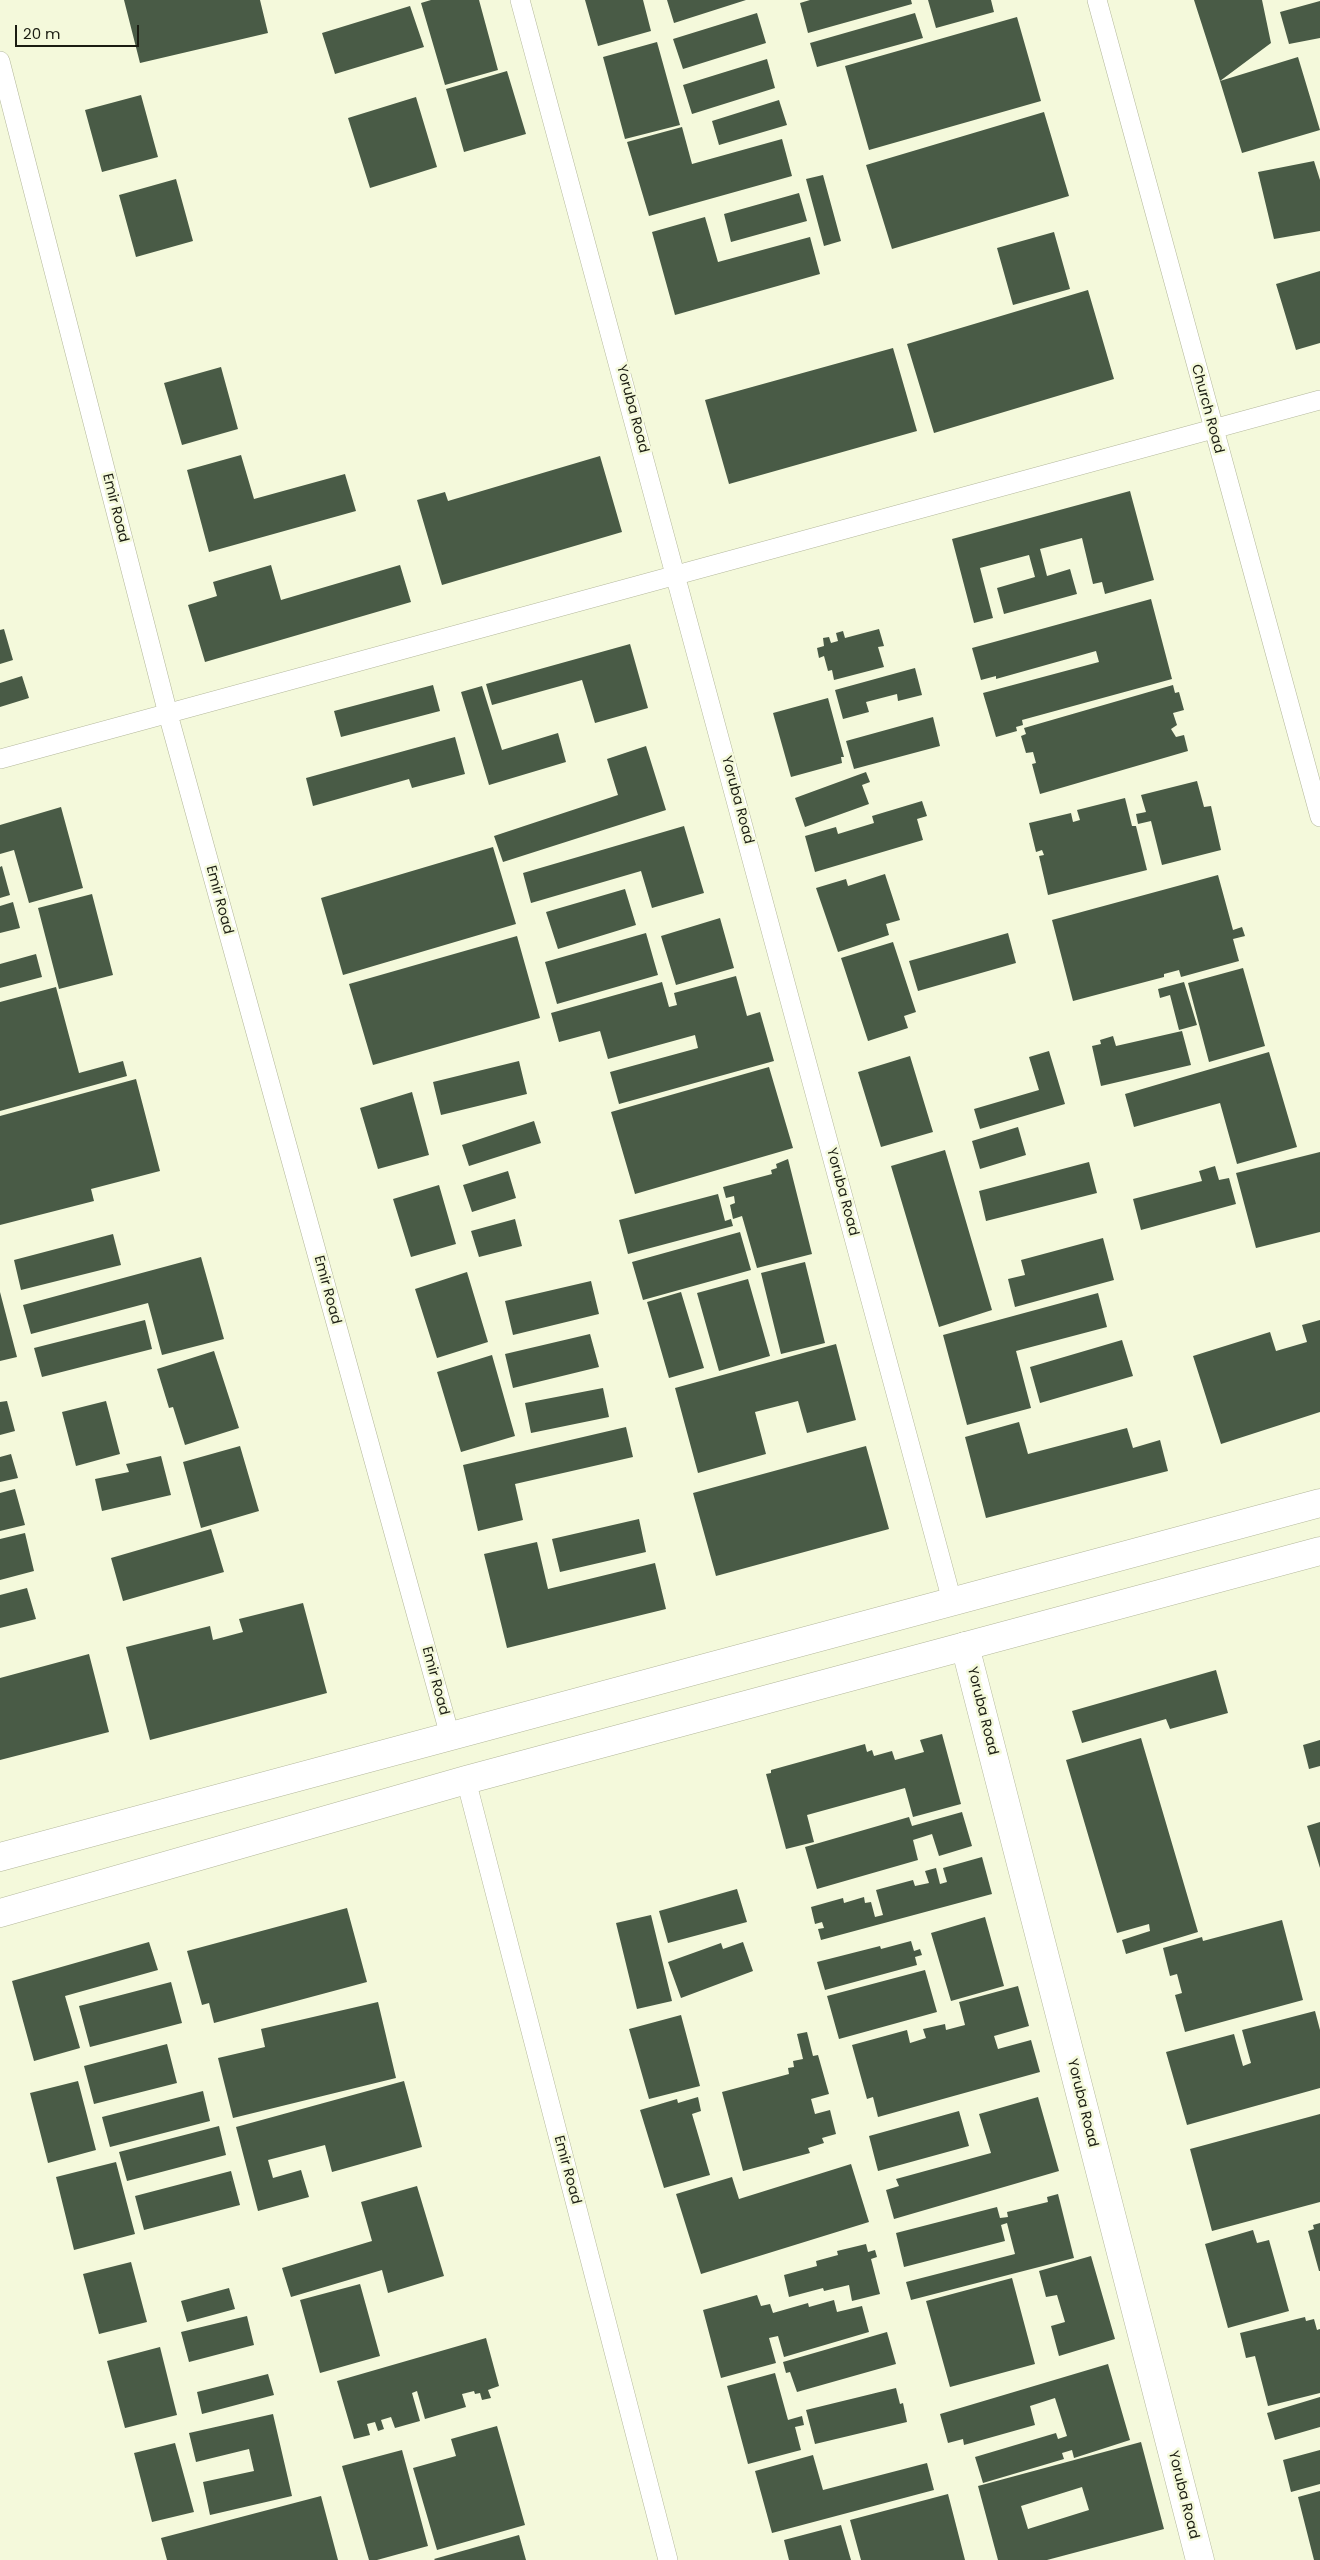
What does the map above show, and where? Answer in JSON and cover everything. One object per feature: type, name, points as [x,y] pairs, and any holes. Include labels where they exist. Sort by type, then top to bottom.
[{"type":"main road","points":[[0,1857],[1320,1503]]},
{"type":"main road","points":[[0,1913],[466,1780],[1320,1551]]},
{"type":"main road","name":"Yoruba Road","points":[[965,1646],[1200,2560]]},
{"type":"lane","name":"Yoruba Road","points":[[520,0],[677,575],[952,1601]]},
{"type":"lane","name":"Church Road","points":[[1097,0],[1320,817]]},
{"type":"lane","name":"Emir Road","points":[[0,61],[168,714],[450,1736]]},
{"type":"lane","points":[[0,759],[1320,400]]},
{"type":"lane","name":"Emir Road","points":[[466,1780],[668,2560]]},
{"type":"building","points":[[124,0],[260,0],[268,33],[140,63]]},
{"type":"building","points":[[431,0],[479,0],[498,70],[445,85],[421,3]]},
{"type":"building","points":[[585,0],[643,0],[651,31],[598,46]]},
{"type":"building","points":[[667,0],[746,0],[674,23]]},
{"type":"building","points":[[810,0],[911,0],[912,4],[808,33],[800,3]]},
{"type":"building","points":[[928,0],[991,0],[994,12],[936,28]]},
{"type":"building","points":[[1194,0],[1262,0],[1271,43],[1220,81]]},
{"type":"building","points":[[1320,1],[1320,38],[1289,44],[1280,12]]},
{"type":"building","points":[[410,6],[424,47],[335,74],[322,33]]},
{"type":"building","points":[[757,13],[766,43],[683,69],[673,39]]},
{"type":"building","points":[[915,13],[923,38],[817,67],[810,43]]},
{"type":"building","points":[[1017,17],[1041,101],[869,150],[845,66]]},
{"type":"building","points":[[657,42],[680,125],[625,139],[603,57]]},
{"type":"building","points":[[1298,57],[1320,130],[1242,153],[1220,81]]},
{"type":"building","points":[[767,59],[775,88],[692,114],[683,85]]},
{"type":"building","points":[[507,71],[526,134],[464,152],[446,89]]},
{"type":"building","points":[[141,95],[158,157],[102,172],[85,110]]},
{"type":"building","points":[[416,97],[437,167],[370,188],[348,118]]},
{"type":"building","points":[[779,100],[787,125],[719,145],[712,121]]},
{"type":"building","points":[[1044,112],[1069,196],[892,249],[866,165]]},
{"type":"building","points":[[682,127],[692,164],[782,139],[792,176],[649,216],[627,142]]},
{"type":"building","points":[[1314,161],[1320,180],[1320,231],[1274,239],[1258,172]]},
{"type":"building","points":[[823,175],[841,241],[824,246],[806,179]]},
{"type":"building","points":[[176,179],[193,241],[136,257],[119,195]]},
{"type":"building","points":[[799,193],[807,221],[731,242],[724,214]]},
{"type":"building","points":[[705,217],[718,262],[810,237],[820,274],[675,315],[652,232]]},
{"type":"building","points":[[1054,232],[1070,289],[1013,305],[997,248]]},
{"type":"building","points":[[1320,271],[1320,343],[1296,350],[1276,284]]},
{"type":"building","points":[[1088,290],[1114,379],[934,433],[907,344]]},
{"type":"building","points":[[893,348],[917,431],[729,484],[705,400]]},
{"type":"building","points":[[221,367],[238,429],[182,445],[164,383]]},
{"type":"building","points":[[241,455],[254,499],[345,474],[356,511],[209,552],[187,470]]},
{"type":"building","points":[[600,456],[622,532],[442,585],[417,500],[445,492],[448,501]]},
{"type":"building","points":[[1130,491],[1154,580],[1105,594],[1102,582],[1093,584],[1082,538],[1040,549],[1047,576],[1070,569],[1077,594],[1004,614],[997,588],[1035,577],[1029,555],[980,568],[993,618],[974,623],[952,539]]},
{"type":"building","points":[[271,565],[281,600],[400,565],[411,602],[205,662],[188,605],[217,596],[213,582]]},
{"type":"building","points":[[1151,599],[1172,679],[1022,720],[1023,725],[1016,727],[1017,731],[996,737],[983,693],[1099,662],[1096,651],[996,679],[996,676],[981,680],[972,648]]},
{"type":"building","points":[[4,629],[13,660],[0,664],[0,630]]},
{"type":"building","points":[[879,629],[884,646],[878,647],[884,667],[834,680],[832,670],[828,671],[824,656],[819,658],[817,648],[824,646],[823,638],[829,637],[831,643],[838,641],[836,633],[843,631],[845,638]]},
{"type":"building","points":[[630,644],[648,708],[595,723],[582,680],[492,705],[486,684]]},
{"type":"building","points":[[915,668],[922,695],[898,701],[897,694],[866,702],[869,712],[843,719],[835,690]]},
{"type":"building","points":[[22,676],[29,698],[0,707],[0,683]]},
{"type":"building","points":[[433,685],[440,711],[341,737],[334,711]]},
{"type":"building","points":[[1173,685],[1175,693],[1179,692],[1184,710],[1173,713],[1177,725],[1171,729],[1176,737],[1184,735],[1188,751],[1040,794],[1032,764],[1036,763],[1033,752],[1026,753],[1021,736],[1026,734],[1024,728]]},
{"type":"building","points":[[482,686],[502,750],[558,733],[566,762],[489,785],[461,692]]},
{"type":"building","points":[[828,698],[844,757],[841,757],[842,763],[791,777],[773,713]]},
{"type":"building","points":[[933,717],[940,746],[854,769],[846,741]]},
{"type":"building","points":[[455,737],[465,774],[412,788],[409,779],[313,806],[306,778]]},
{"type":"building","points":[[646,746],[666,810],[503,862],[494,836],[618,795],[607,759]]},
{"type":"building","points":[[866,772],[870,782],[862,785],[869,804],[805,827],[795,798]]},
{"type":"building","points":[[1197,781],[1204,807],[1211,806],[1221,850],[1162,865],[1151,821],[1138,824],[1136,814],[1146,812],[1141,795]]},
{"type":"building","points":[[1125,798],[1132,826],[1136,826],[1147,870],[1048,895],[1039,856],[1044,855],[1042,850],[1036,852],[1029,823],[1071,813],[1073,822],[1080,820],[1077,810]]},
{"type":"building","points":[[922,801],[927,816],[917,819],[923,840],[815,872],[805,836],[836,827],[838,834],[874,823],[872,816]]},
{"type":"building","points":[[61,807],[83,888],[29,903],[14,850],[0,854],[0,825]]},
{"type":"building","points":[[684,826],[704,893],[652,908],[641,871],[531,903],[523,873]]},
{"type":"building","points":[[493,847],[516,924],[343,975],[321,898]]},
{"type":"building","points":[[2,866],[10,895],[0,898],[0,867]]},
{"type":"building","points":[[885,874],[900,920],[886,924],[889,935],[838,952],[816,888],[846,879],[848,886]]},
{"type":"building","points":[[1218,875],[1233,930],[1242,927],[1245,936],[1233,939],[1239,961],[1181,977],[1179,970],[1164,974],[1164,977],[1073,1001],[1052,920]]},
{"type":"building","points":[[625,889],[636,925],[558,949],[546,912]]},
{"type":"building","points":[[92,894],[113,975],[59,989],[38,908]]},
{"type":"building","points":[[13,902],[20,928],[0,933],[0,906]]},
{"type":"building","points":[[720,918],[734,968],[676,985],[661,936]]},
{"type":"building","points":[[646,933],[658,975],[557,1004],[545,962]]},
{"type":"building","points":[[1008,933],[1016,963],[918,991],[909,961]]},
{"type":"building","points":[[517,936],[540,1018],[373,1065],[349,984]]},
{"type":"building","points":[[893,942],[916,1012],[904,1016],[908,1028],[868,1041],[841,958]]},
{"type":"building","points":[[36,954],[42,977],[0,988],[0,964]]},
{"type":"building","points":[[1243,968],[1265,1046],[1209,1062],[1188,983]]},
{"type":"building","points":[[736,976],[747,1016],[760,1012],[774,1061],[619,1104],[610,1072],[698,1048],[695,1035],[608,1059],[600,1031],[559,1042],[551,1013],[662,982],[669,1007],[677,1005],[674,993]]},
{"type":"building","points":[[1184,982],[1197,1025],[1179,1030],[1170,995],[1160,998],[1158,989]]},
{"type":"building","points":[[56,987],[79,1073],[123,1061],[127,1076],[0,1111],[0,1002]]},
{"type":"building","points":[[1182,1031],[1191,1065],[1101,1086],[1092,1046],[1101,1044],[1100,1040],[1113,1036],[1116,1046]]},
{"type":"building","points":[[1049,1051],[1065,1104],[980,1129],[974,1109],[1039,1090],[1029,1057]]},
{"type":"building","points":[[1269,1052],[1297,1147],[1237,1164],[1220,1103],[1134,1127],[1125,1094]]},
{"type":"building","points":[[910,1056],[933,1132],[881,1147],[858,1072]]},
{"type":"building","points":[[519,1061],[527,1094],[441,1115],[433,1082]]},
{"type":"building","points":[[769,1067],[793,1148],[635,1194],[611,1112]]},
{"type":"building","points":[[136,1079],[160,1171],[91,1189],[94,1201],[0,1225],[0,1116]]},
{"type":"building","points":[[412,1092],[429,1155],[378,1169],[360,1108]]},
{"type":"building","points":[[534,1121],[541,1143],[469,1166],[462,1145]]},
{"type":"building","points":[[1018,1127],[1026,1155],[980,1169],[972,1141]]},
{"type":"building","points":[[945,1150],[992,1310],[939,1327],[891,1166]]},
{"type":"building","points":[[1320,1152],[1320,1232],[1256,1248],[1236,1173]]},
{"type":"building","points":[[788,1159],[812,1254],[757,1268],[742,1216],[733,1219],[730,1205],[735,1203],[734,1196],[726,1198],[723,1187],[772,1174],[771,1170],[777,1168],[776,1164]]},
{"type":"building","points":[[1089,1162],[1097,1193],[986,1221],[979,1191]]},
{"type":"building","points":[[1215,1166],[1219,1180],[1229,1178],[1236,1204],[1141,1230],[1133,1199],[1202,1181],[1199,1171]]},
{"type":"building","points":[[508,1171],[516,1198],[472,1212],[463,1185]]},
{"type":"building","points":[[439,1185],[456,1244],[411,1257],[393,1199]]},
{"type":"building","points":[[718,1194],[725,1221],[731,1219],[733,1226],[628,1254],[619,1220]]},
{"type":"building","points":[[515,1219],[522,1246],[479,1257],[471,1231]]},
{"type":"building","points":[[740,1232],[751,1270],[643,1300],[632,1262]]},
{"type":"building","points":[[113,1234],[121,1265],[21,1290],[14,1260]]},
{"type":"building","points":[[1103,1238],[1114,1280],[1015,1307],[1008,1279],[1025,1275],[1021,1260]]},
{"type":"building","points":[[201,1257],[224,1339],[162,1355],[148,1303],[31,1334],[23,1305]]},
{"type":"building","points":[[805,1262],[825,1343],[781,1354],[761,1273]]},
{"type":"building","points":[[467,1272],[488,1342],[437,1358],[415,1289]]},
{"type":"building","points":[[748,1279],[770,1356],[719,1371],[697,1293]]},
{"type":"building","points":[[591,1281],[599,1314],[513,1335],[505,1301]]},
{"type":"building","points":[[0,1292],[17,1357],[0,1361]]},
{"type":"building","points":[[681,1292],[704,1368],[669,1378],[647,1302]]},
{"type":"building","points":[[1098,1293],[1107,1327],[1016,1351],[1031,1408],[967,1425],[943,1335]]},
{"type":"building","points":[[145,1320],[152,1349],[42,1377],[34,1348]]},
{"type":"building","points":[[1320,1320],[1320,1412],[1221,1444],[1193,1356],[1270,1332],[1276,1351],[1307,1342],[1302,1325]]},
{"type":"building","points":[[590,1334],[599,1367],[513,1388],[505,1354]]},
{"type":"building","points":[[1122,1340],[1133,1376],[1040,1403],[1030,1367]]},
{"type":"building","points":[[836,1344],[856,1420],[807,1433],[798,1401],[755,1412],[766,1454],[698,1473],[675,1388]]},
{"type":"building","points":[[214,1351],[239,1428],[185,1445],[173,1407],[169,1408],[157,1369]]},
{"type":"building","points":[[492,1355],[515,1436],[461,1452],[437,1372]]},
{"type":"building","points":[[603,1388],[609,1417],[531,1433],[525,1403]]},
{"type":"building","points":[[7,1401],[15,1431],[0,1435],[0,1402]]},
{"type":"building","points":[[106,1401],[120,1454],[76,1466],[62,1412]]},
{"type":"building","points":[[1019,1422],[1028,1454],[1127,1428],[1133,1448],[1160,1440],[1168,1471],[986,1518],[965,1437]]},
{"type":"building","points":[[626,1427],[633,1457],[515,1484],[523,1520],[478,1531],[463,1465]]},
{"type":"building","points":[[240,1446],[259,1511],[201,1528],[183,1462]]},
{"type":"building","points":[[866,1446],[889,1529],[716,1576],[693,1493]]},
{"type":"building","points":[[11,1454],[18,1478],[0,1482],[0,1457]]},
{"type":"building","points":[[161,1456],[171,1495],[102,1511],[95,1479],[129,1472],[126,1464]]},
{"type":"building","points":[[15,1489],[25,1525],[0,1531],[0,1493]]},
{"type":"building","points":[[639,1519],[646,1552],[560,1572],[552,1539]]},
{"type":"building","points":[[211,1529],[224,1572],[123,1601],[111,1558]]},
{"type":"building","points":[[25,1533],[34,1571],[0,1580],[0,1539]]},
{"type":"building","points":[[537,1542],[548,1589],[655,1563],[666,1609],[507,1648],[484,1554]]},
{"type":"building","points":[[27,1588],[36,1619],[0,1628],[0,1595]]},
{"type":"building","points":[[303,1603],[327,1693],[150,1740],[126,1647],[210,1626],[213,1640],[243,1632],[239,1619]]},
{"type":"building","points":[[89,1654],[109,1732],[0,1760],[0,1678]]},
{"type":"building","points":[[1216,1670],[1228,1713],[1170,1729],[1166,1719],[1082,1743],[1072,1711]]},
{"type":"building","points":[[942,1734],[961,1804],[913,1817],[905,1788],[807,1815],[814,1842],[786,1849],[766,1774],[771,1773],[771,1770],[865,1744],[867,1752],[872,1750],[874,1756],[892,1751],[895,1760],[924,1752],[920,1740]]},
{"type":"building","points":[[1141,1738],[1198,1932],[1126,1954],[1122,1940],[1150,1931],[1149,1924],[1117,1933],[1066,1760]]},
{"type":"building","points":[[1320,1740],[1320,1766],[1309,1769],[1303,1745]]},
{"type":"building","points":[[962,1812],[972,1846],[939,1856],[932,1834],[913,1840],[918,1860],[817,1889],[805,1847],[909,1817],[912,1826]]},
{"type":"building","points":[[1320,1822],[1320,1868],[1307,1826]]},
{"type":"building","points":[[982,1857],[992,1894],[821,1940],[818,1929],[824,1928],[822,1922],[815,1924],[811,1907],[843,1898],[844,1903],[864,1897],[865,1903],[871,1902],[875,1917],[883,1915],[876,1890],[913,1880],[915,1886],[929,1883],[925,1871],[936,1868],[940,1884],[947,1882],[943,1868]]},
{"type":"building","points":[[737,1889],[747,1922],[668,1943],[659,1911]]},
{"type":"building","points":[[347,1908],[367,1982],[214,2023],[209,2003],[202,2005],[187,1951]]},
{"type":"building","points":[[651,1915],[672,2001],[637,2009],[616,1923]]},
{"type":"building","points":[[985,1917],[1004,1986],[951,2001],[931,1933]]},
{"type":"building","points":[[1282,1920],[1303,2000],[1185,2032],[1175,1995],[1182,1993],[1177,1974],[1170,1976],[1163,1948],[1202,1937],[1203,1941]]},
{"type":"building","points":[[911,1941],[914,1951],[920,1949],[922,1955],[915,1957],[917,1965],[825,1990],[817,1962],[880,1946],[881,1949]]},
{"type":"building","points":[[149,1942],[158,1970],[65,1996],[80,2048],[34,2061],[12,1981]]},
{"type":"building","points":[[743,1942],[753,1971],[681,1998],[668,1962],[721,1943],[723,1949]]},
{"type":"building","points":[[925,1970],[937,2012],[839,2039],[827,1996]]},
{"type":"building","points":[[171,1982],[182,2023],[90,2047],[79,2006]]},
{"type":"building","points":[[1018,1986],[1029,2026],[994,2036],[998,2049],[1031,2040],[1040,2072],[878,2117],[873,2097],[867,2099],[852,2045],[907,2030],[910,2043],[926,2038],[923,2029],[945,2024],[946,2030],[965,2025],[959,2002]]},
{"type":"building","points":[[378,2002],[396,2078],[233,2118],[218,2058],[265,2047],[261,2029]]},
{"type":"building","points":[[1315,2011],[1320,2030],[1320,2088],[1187,2125],[1166,2052],[1234,2034],[1243,2066],[1251,2063],[1242,2030]]},
{"type":"building","points":[[681,2015],[700,2086],[649,2099],[629,2029]]},
{"type":"building","points":[[807,2032],[813,2056],[818,2055],[829,2094],[811,2099],[815,2114],[830,2110],[836,2134],[822,2138],[824,2143],[808,2148],[810,2153],[743,2171],[722,2092],[789,2074],[788,2068],[794,2067],[793,2061],[803,2059],[797,2034]]},
{"type":"building","points":[[167,2044],[177,2083],[94,2104],[84,2066]]},
{"type":"building","points":[[78,2081],[96,2150],[48,2163],[30,2093]]},
{"type":"building","points":[[404,2081],[422,2147],[332,2172],[325,2145],[268,2160],[273,2178],[301,2170],[309,2197],[258,2211],[236,2127]]},
{"type":"building","points":[[203,2091],[210,2121],[110,2147],[102,2117]]},
{"type":"building","points":[[698,2097],[701,2111],[692,2114],[710,2175],[664,2188],[640,2110],[677,2099],[678,2103]]},
{"type":"building","points":[[1038,2097],[1059,2171],[894,2219],[886,2190],[899,2186],[896,2179],[991,2153],[979,2114]]},
{"type":"building","points":[[959,2111],[969,2146],[878,2171],[869,2136]]},
{"type":"building","points":[[1320,2114],[1320,2202],[1212,2231],[1190,2149]]},
{"type":"building","points":[[219,2126],[226,2155],[127,2181],[119,2152]]},
{"type":"building","points":[[116,2162],[135,2234],[74,2250],[56,2177]]},
{"type":"building","points":[[851,2164],[869,2222],[701,2274],[676,2194],[732,2177],[739,2199]]},
{"type":"building","points":[[231,2171],[240,2205],[144,2230],[135,2196]]},
{"type":"building","points":[[417,2186],[444,2276],[388,2293],[382,2270],[291,2297],[282,2268],[372,2241],[361,2202]]},
{"type":"building","points":[[1058,2194],[1074,2258],[911,2300],[906,2282],[1015,2254],[1007,2223],[1001,2225],[1005,2241],[904,2267],[896,2233],[997,2207],[1000,2218],[1008,2217],[1007,2212],[1048,2202],[1047,2197]]},
{"type":"building","points":[[1320,2223],[1319,2271],[1308,2231],[1314,2229],[1313,2225]]},
{"type":"building","points":[[1253,2230],[1257,2243],[1269,2240],[1289,2311],[1228,2328],[1205,2244]]},
{"type":"building","points":[[866,2244],[868,2252],[875,2250],[877,2257],[871,2259],[880,2294],[852,2301],[849,2285],[824,2291],[823,2288],[789,2297],[784,2275],[817,2266],[816,2261],[838,2255],[837,2251]]},
{"type":"building","points":[[1091,2256],[1115,2339],[1059,2356],[1051,2326],[1065,2322],[1057,2295],[1046,2297],[1039,2271]]},
{"type":"building","points":[[131,2262],[147,2322],[99,2334],[83,2274]]},
{"type":"building","points":[[1012,2278],[1035,2364],[950,2387],[926,2301]]},
{"type":"building","points":[[360,2284],[380,2356],[320,2373],[300,2300]]},
{"type":"building","points":[[229,2288],[235,2309],[187,2322],[181,2301]]},
{"type":"building","points":[[757,2295],[761,2306],[770,2304],[773,2313],[808,2303],[809,2307],[834,2300],[837,2312],[862,2306],[869,2332],[784,2357],[778,2336],[769,2338],[776,2363],[721,2378],[703,2310]]},
{"type":"building","points":[[247,2316],[254,2345],[189,2362],[181,2332]]},
{"type":"building","points":[[1305,2317],[1306,2321],[1314,2319],[1317,2330],[1320,2329],[1320,2393],[1268,2406],[1255,2356],[1246,2358],[1240,2333]]},
{"type":"building","points":[[887,2332],[896,2364],[797,2392],[790,2372],[786,2373],[783,2362]]},
{"type":"building","points":[[486,2338],[499,2386],[488,2390],[491,2398],[482,2400],[480,2393],[475,2394],[474,2391],[462,2394],[466,2407],[425,2419],[417,2391],[412,2393],[420,2421],[395,2428],[391,2417],[381,2420],[384,2429],[378,2431],[375,2422],[367,2424],[370,2435],[354,2439],[337,2381]]},
{"type":"building","points":[[160,2347],[177,2415],[125,2428],[107,2361]]},
{"type":"building","points":[[1108,2364],[1130,2440],[1074,2458],[1072,2450],[1062,2453],[1064,2459],[983,2483],[975,2457],[1056,2433],[1058,2439],[1067,2436],[1055,2398],[1030,2406],[1035,2425],[964,2445],[963,2439],[948,2443],[940,2414]]},
{"type":"building","points":[[775,2373],[788,2420],[802,2416],[804,2425],[795,2427],[801,2450],[748,2464],[727,2386]]},
{"type":"building","points":[[268,2374],[274,2395],[202,2414],[197,2392]]},
{"type":"building","points":[[896,2388],[900,2404],[903,2403],[907,2422],[815,2444],[806,2410]]},
{"type":"building","points":[[1320,2397],[1320,2427],[1275,2440],[1267,2413]]},
{"type":"building","points":[[273,2414],[292,2496],[210,2515],[203,2482],[254,2471],[249,2449],[196,2462],[189,2433]]},
{"type":"building","points":[[497,2426],[525,2525],[437,2550],[413,2468],[456,2456],[451,2439]]},
{"type":"building","points":[[1141,2442],[1164,2529],[1047,2560],[998,2560],[978,2486]],"holes":[[[1082,2487],[1089,2510],[1028,2529],[1021,2506]]]},
{"type":"building","points":[[175,2443],[194,2512],[152,2522],[134,2453]]},
{"type":"building","points":[[402,2450],[428,2546],[377,2560],[369,2560],[342,2466]]},
{"type":"building","points":[[1320,2450],[1320,2484],[1291,2492],[1283,2460]]},
{"type":"building","points":[[813,2455],[823,2490],[927,2463],[934,2490],[772,2533],[755,2471]]},
{"type":"building","points":[[1320,2491],[1320,2560],[1314,2560],[1298,2497]]},
{"type":"building","points":[[948,2494],[965,2560],[861,2560],[850,2520]]},
{"type":"building","points":[[321,2496],[338,2560],[167,2560],[161,2538]]},
{"type":"building","points":[[841,2525],[851,2560],[789,2560],[784,2540]]},
{"type":"building","points":[[519,2535],[526,2560],[434,2559]]}]
